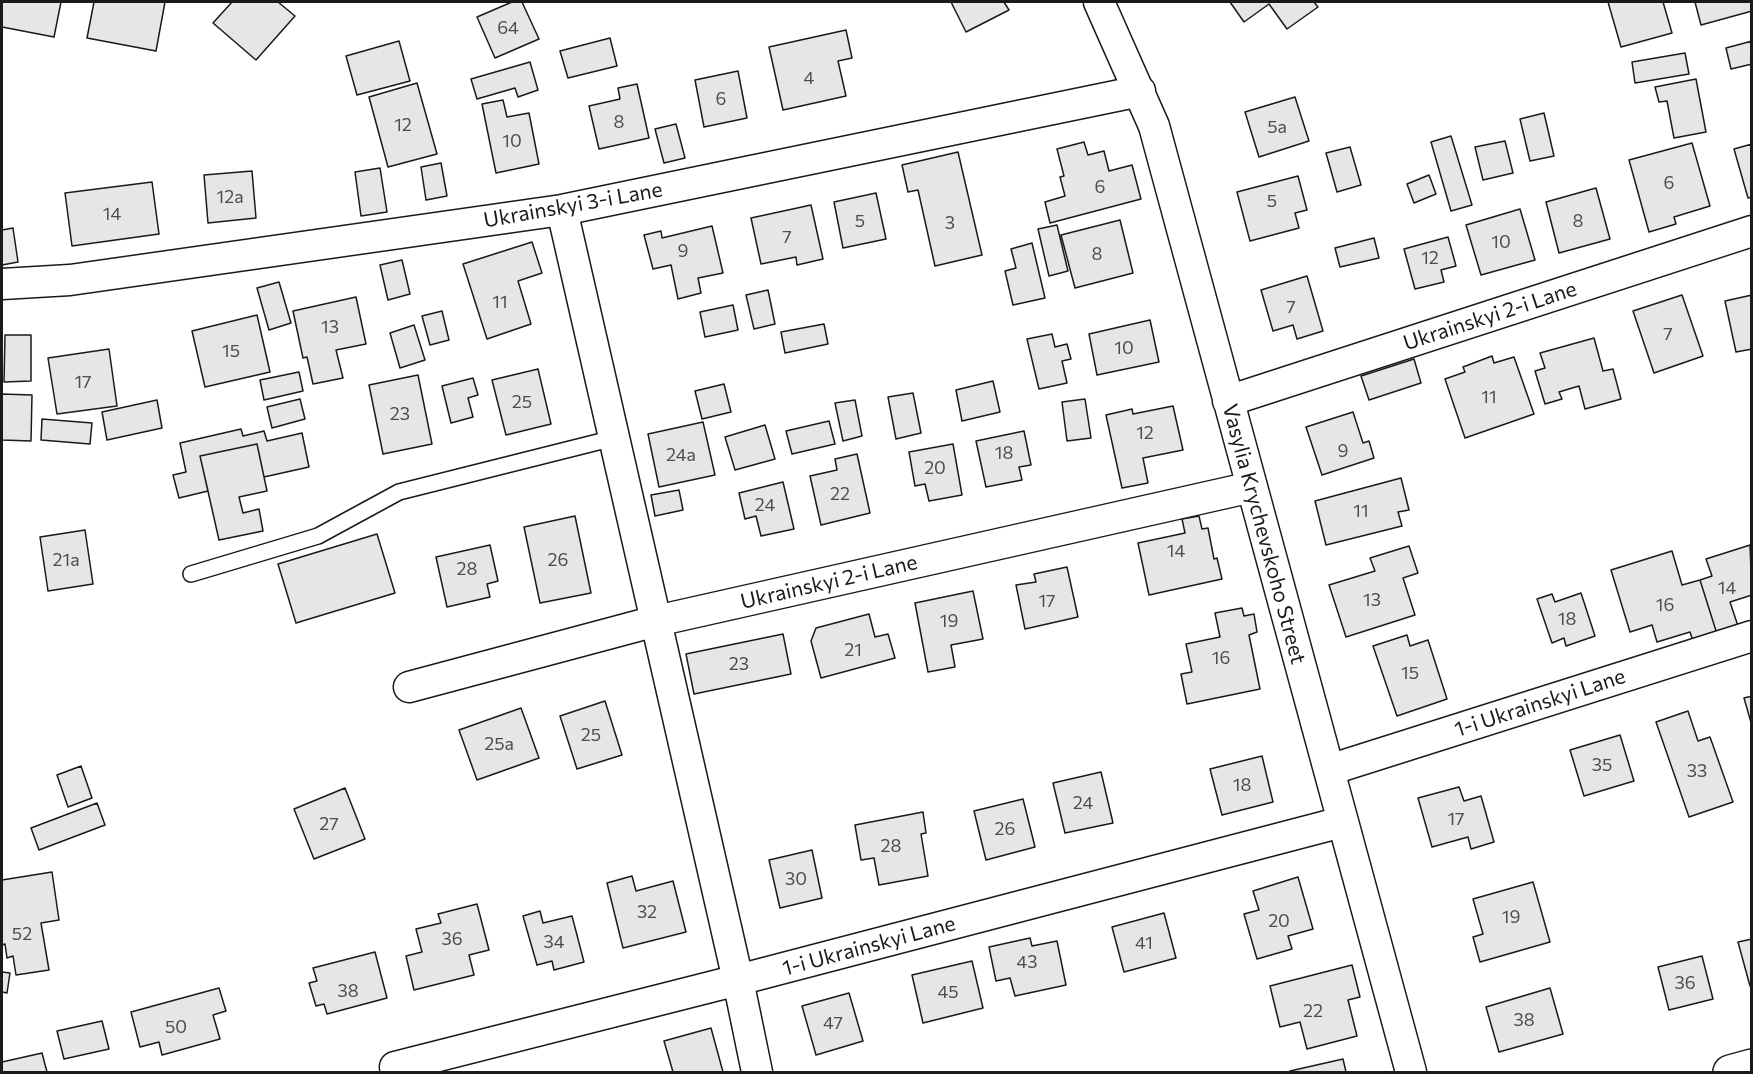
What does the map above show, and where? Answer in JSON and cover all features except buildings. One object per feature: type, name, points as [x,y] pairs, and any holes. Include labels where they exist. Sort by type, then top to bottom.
[{"type":"street","name":"Vasylia Krychevskoho Street","points":[[1099,2],[1154,126],[1411,1072]]},
{"type":"street","name":"Ukrainskyi 3-i Lane","points":[[2,284],[70,280],[562,210],[1140,91]]},
{"type":"street","points":[[562,210],[757,1072]]},
{"type":"street","name":"Ukrainskyi 2-i Lane","points":[[1228,401],[1752,231]]},
{"type":"street","name":"Ukrainskyi 2-i Lane","points":[[409,687],[656,621],[1252,487]]},
{"type":"street","name":"1-i Ukrainskyi Lane","points":[[1329,770],[1752,636]]},
{"type":"street","name":"1-i Ukrainskyi Lane","points":[[395,1067],[1342,822]]},
{"type":"street","points":[[1730,1072],[1752,1066]]},
{"type":"lane","points":[[191,574],[318,536],[399,492],[614,438]]}]
